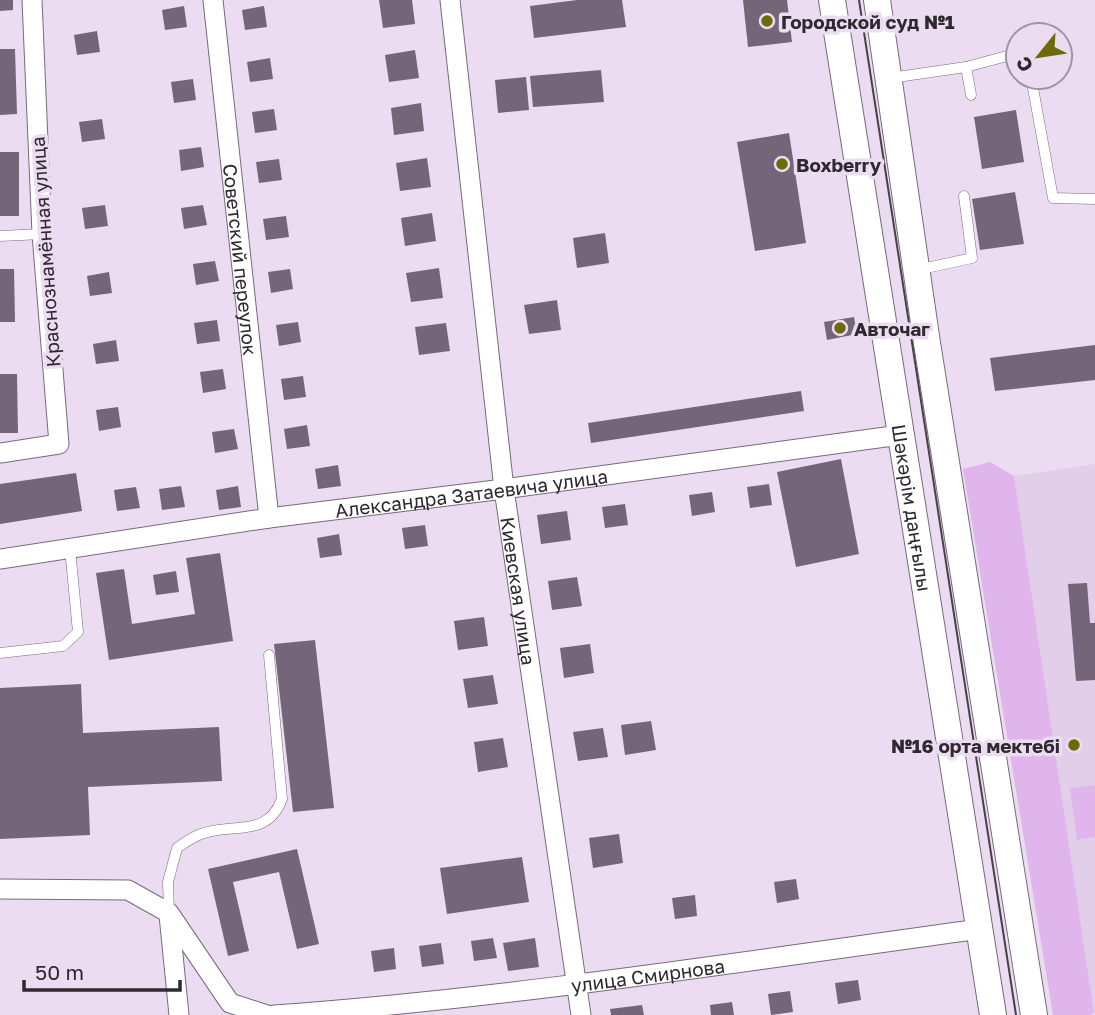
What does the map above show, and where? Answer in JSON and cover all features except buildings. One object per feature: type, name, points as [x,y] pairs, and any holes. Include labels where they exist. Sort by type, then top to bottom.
[{"type":"main road","name":"Шәкәрім даңғылы","points":[[832,0],[993,1015]]},
{"type":"main road","points":[[877,0],[916,270],[1034,1015]]},
{"type":"main road","name":"Александра Затаевича улица","points":[[900,435],[941,427]]},
{"type":"main road","name":"улица Смирнова","points":[[980,929],[1020,924]]},
{"type":"street","name":"Краснознамённая улица","points":[[0,453],[59,444],[42,234],[32,0]]},
{"type":"street","name":"Советский переулок","points":[[213,0],[269,517]]},
{"type":"street","name":"Киевская улица","points":[[450,0],[504,489],[581,1015]]},
{"type":"street","name":"Александра Затаевича улица","points":[[0,559],[269,517],[504,489],[900,435]]},
{"type":"street","points":[[0,889],[128,890],[169,913],[230,1003],[267,1015]]},
{"type":"street","points":[[169,913],[179,1015]]},
{"type":"street","name":"улица Смирнова","points":[[274,1015],[355,1012],[980,929]]},
{"type":"lane","points":[[890,78],[966,67],[1004,57]]},
{"type":"lane","points":[[966,67],[971,95]]},
{"type":"lane","points":[[1034,91],[1053,198],[1095,199]]},
{"type":"lane","points":[[916,270],[972,258],[964,196]]},
{"type":"lane","points":[[0,236],[42,234]]},
{"type":"lane","points":[[0,653],[63,646],[78,632],[70,549]]},
{"type":"lane","points":[[169,913],[167,882],[177,848],[201,833],[261,825],[279,808],[282,799],[269,655]]},
{"type":"shaded area","points":[[990,462],[1014,476],[1094,1013],[1091,1015],[1053,1015],[963,469]]},
{"type":"shaded area","name":"№16 орта мектебі","points":[[1095,464],[1095,1013],[1094,1013],[1014,476]]},
{"type":"shaded area","points":[[1095,785],[1095,837],[1077,840],[1070,788]]},
{"type":"tram line","points":[[859,0],[1016,1015]]},
{"type":"place","name":"Городской суд №1","points":[[767,21]]},
{"type":"place","name":"Boxberry","points":[[782,164]]},
{"type":"place","name":"Авточаг","points":[[840,328]]},
{"type":"place","name":"№16 орта мектебі","points":[[1074,745]]}]
